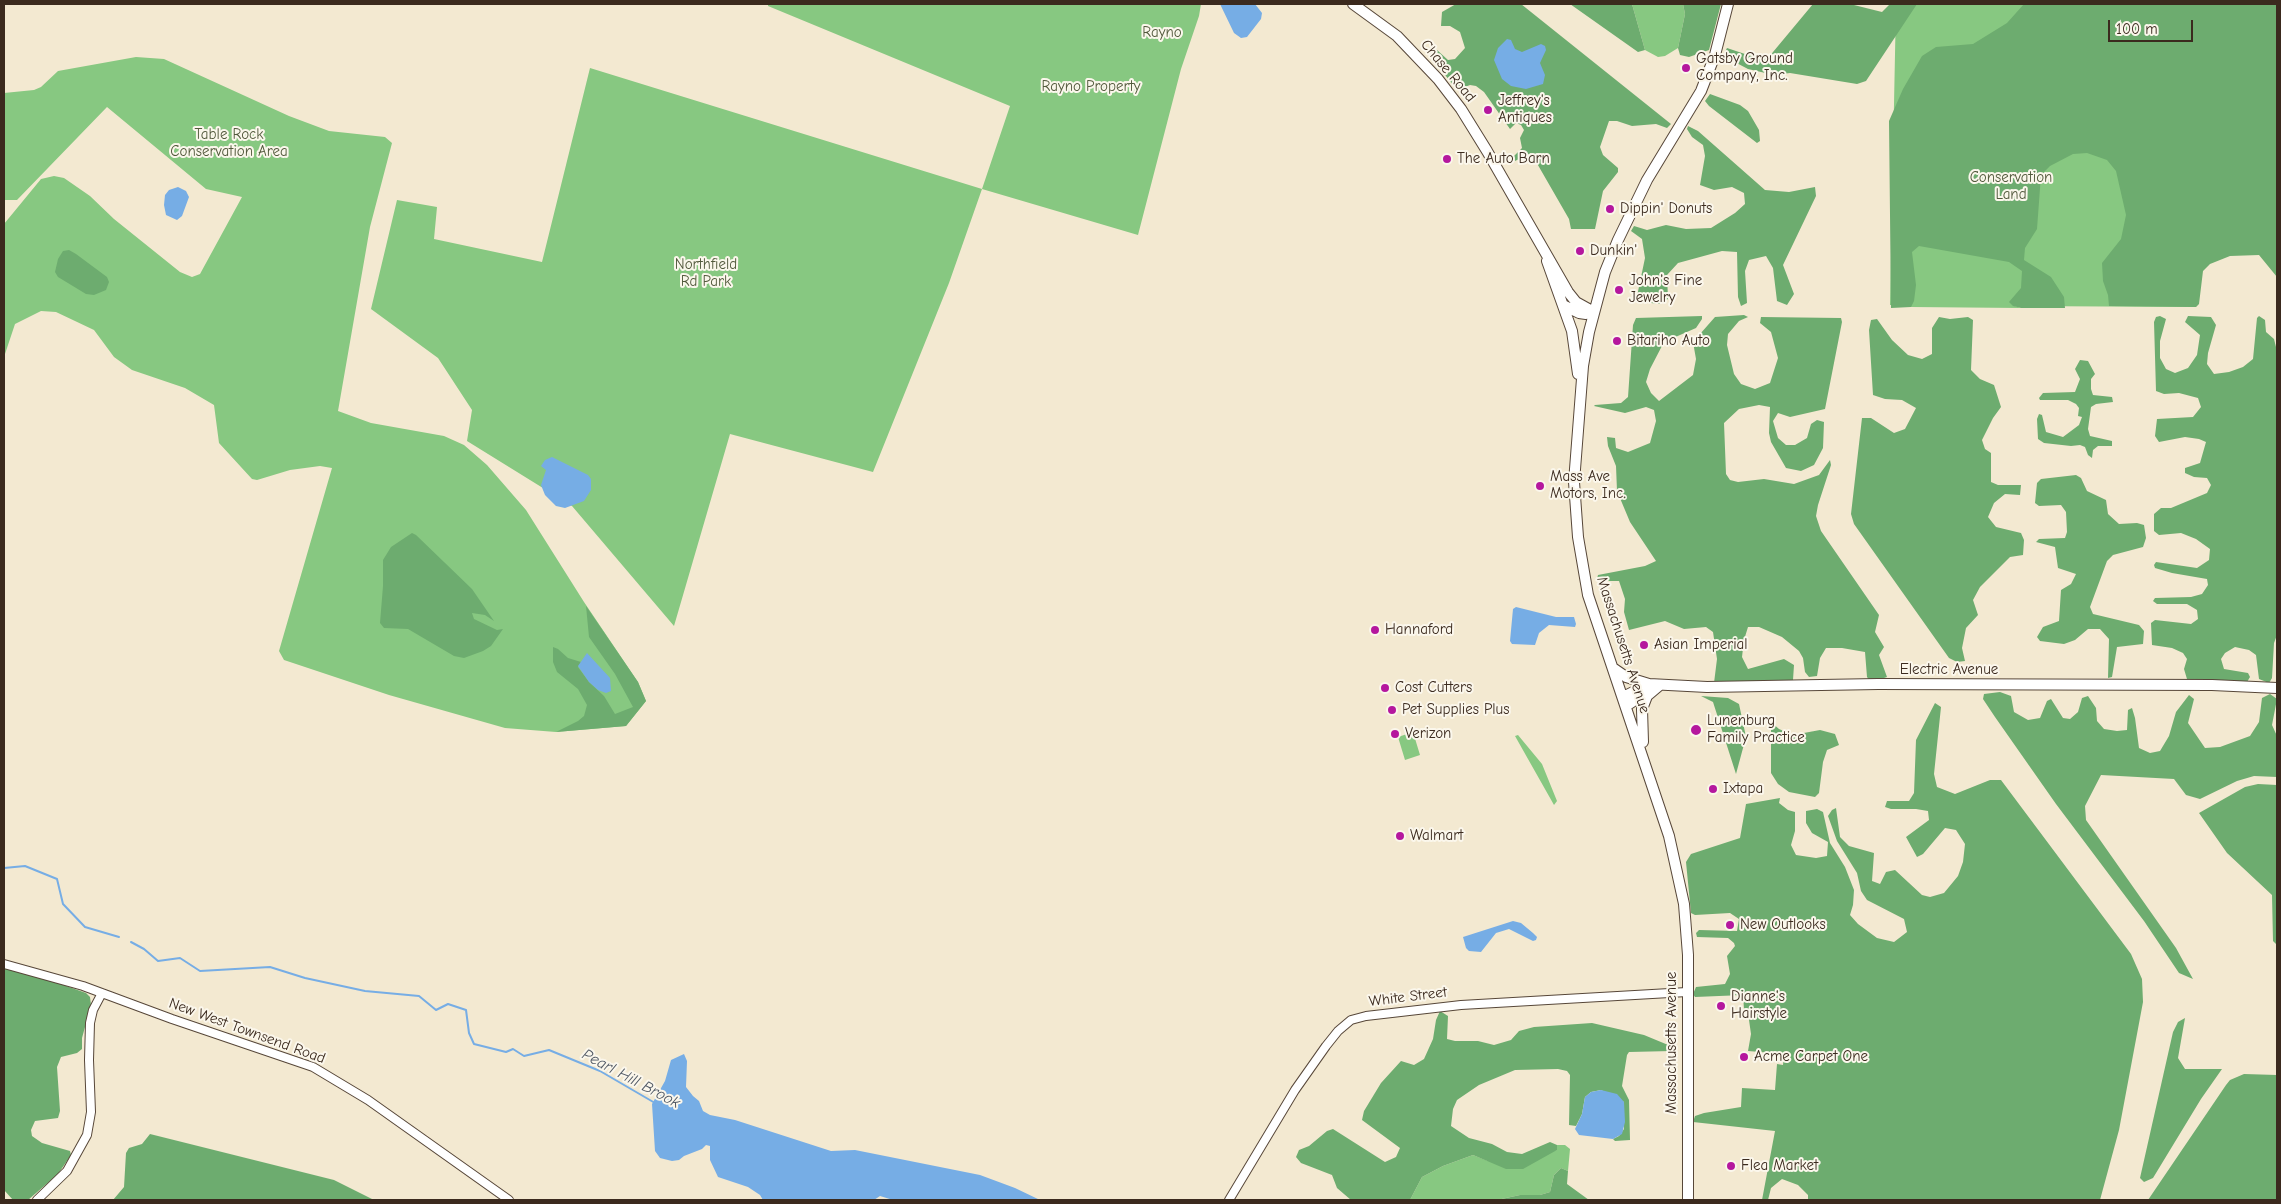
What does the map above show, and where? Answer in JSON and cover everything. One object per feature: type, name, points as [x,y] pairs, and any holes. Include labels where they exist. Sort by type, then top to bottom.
[{"type":"main road","name":"Chase Road","points":[[1353,4],[1397,36],[1438,79],[1478,136],[1574,300],[1594,312]]},
{"type":"main road","name":"Massachusetts Avenue","points":[[1688,1200],[1688,955],[1684,904],[1670,836],[1588,595],[1578,537],[1574,482],[1579,396],[1586,350],[1594,312],[1611,257],[1632,209],[1655,166],[1701,91],[1723,29],[1728,4]]},
{"type":"main road","name":"Chase Road","points":[[1546,253],[1548,266],[1563,305],[1573,339],[1579,396]]},
{"type":"main road","points":[[1563,305],[1579,313],[1594,312]]},
{"type":"main road","name":"Electric Avenue","points":[[1613,668],[1626,677],[1655,684],[1724,688],[1878,684],[2212,685],[2277,688]]},
{"type":"main road","points":[[1624,702],[1655,684]]},
{"type":"main road","points":[[1646,762],[1641,723],[1642,708],[1655,684]]},
{"type":"street","name":"New West Townsend Road","points":[[4,964],[43,973],[313,1067],[368,1100],[509,1200]]},
{"type":"street","name":"White Street","points":[[1229,1200],[1296,1090],[1326,1046],[1338,1031],[1351,1020],[1366,1016],[1470,1004],[1687,992]]},
{"type":"street","points":[[37,1200],[60,1180],[73,1164],[86,1135],[91,1119],[90,1023],[93,1010],[102,993]]},
{"type":"green space","name":"Rayno Property","points":[[768,4],[1201,4],[1199,16],[1181,69],[1138,235],[982,189],[1010,106],[768,6]]},
{"type":"green space","points":[[1456,4],[1521,4],[1671,124],[1667,128],[1656,124],[1632,126],[1617,121],[1609,121],[1600,147],[1603,155],[1618,168],[1618,172],[1603,191],[1595,229],[1571,229],[1569,219],[1531,153],[1515,161],[1513,157],[1522,148],[1520,138],[1524,130],[1521,125],[1516,123],[1510,129],[1484,92],[1476,86],[1470,85],[1457,90],[1434,61],[1430,54],[1433,49],[1437,50],[1448,60],[1455,59],[1465,48],[1460,32],[1450,26],[1441,26],[1442,12]]},
{"type":"green space","points":[[1570,4],[1632,4],[1645,50],[1638,52]]},
{"type":"green space","points":[[1632,4],[1683,4],[1685,14],[1678,48],[1665,56],[1658,57],[1645,50]]},
{"type":"green space","points":[[1683,4],[1721,4],[1709,50],[1689,57],[1680,55],[1678,48],[1685,14]]},
{"type":"green space","points":[[1813,4],[1850,4],[1882,12],[1890,4],[1917,4],[1866,81],[1857,84],[1790,73],[1774,75],[1748,69],[1727,58],[1725,52],[1727,48],[1760,59],[1768,58]]},
{"type":"green space","name":"Conservation Land","points":[[1896,4],[2277,4],[2205,225],[2196,307],[2015,306],[2021,308],[1911,307],[1911,305],[1890,305]]},
{"type":"green space","points":[[2024,4],[2277,4],[2277,277],[2259,255],[2230,256],[2210,264],[2203,271],[2199,304],[2196,307],[2109,306],[2108,295],[2103,281],[2102,263],[2121,239],[2126,215],[2116,171],[2107,160],[2087,153],[2073,154],[2050,166],[2041,175],[2037,229],[2025,248],[2024,260],[2051,277],[2064,297],[2065,308],[2021,308],[2013,306],[2009,302],[2021,288],[2022,271],[2009,262],[1919,246],[1912,252],[1916,285],[1914,301],[1911,307],[1891,308],[1889,121],[1903,89],[1922,56],[1936,47],[1973,44],[2007,23]]},
{"type":"green space","name":"Table Rock Conservation Area","points":[[136,57],[164,59],[289,116],[329,131],[385,137],[392,143],[370,227],[338,411],[371,423],[444,436],[464,445],[487,465],[526,510],[584,602],[638,682],[646,701],[626,726],[556,732],[505,728],[389,695],[284,660],[279,651],[332,468],[320,466],[290,470],[257,480],[252,479],[219,443],[214,405],[185,388],[132,370],[114,357],[94,330],[56,312],[41,311],[15,324],[4,357],[4,224],[41,179],[54,176],[64,178],[90,196],[114,219],[180,272],[192,277],[200,274],[242,197],[206,189],[107,107],[17,200],[4,200],[4,93],[34,90],[41,87],[58,71]]},
{"type":"green space","name":"Northfield Rd Park","points":[[590,68],[982,189],[949,283],[873,472],[730,434],[674,626],[572,506],[467,441],[472,410],[438,358],[371,309],[397,200],[437,207],[434,239],[542,262]]},
{"type":"green space","points":[[1710,94],[1740,105],[1748,111],[1759,130],[1760,141],[1757,143],[1709,106],[1705,101]]},
{"type":"green space","points":[[1688,126],[1698,131],[1765,190],[1789,192],[1815,187],[1816,196],[1783,265],[1794,294],[1787,305],[1777,301],[1773,268],[1766,256],[1749,260],[1745,271],[1747,303],[1741,306],[1738,297],[1737,252],[1722,251],[1678,263],[1667,275],[1668,299],[1659,304],[1636,301],[1645,258],[1642,239],[1631,231],[1634,226],[1647,230],[1666,225],[1686,229],[1711,228],[1735,213],[1745,204],[1744,193],[1732,187],[1714,190],[1700,185],[1705,156],[1703,145],[1692,137],[1687,129]]},
{"type":"green space","points":[[69,250],[107,277],[109,282],[106,290],[94,295],[86,294],[58,277],[55,272],[58,259],[63,251]]},
{"type":"green space","points":[[1744,315],[1748,317],[1739,321],[1728,334],[1727,345],[1734,374],[1741,384],[1755,389],[1770,383],[1778,358],[1771,332],[1760,323],[1761,317],[1841,318],[1842,322],[1825,409],[1790,417],[1778,413],[1773,421],[1778,438],[1786,445],[1795,445],[1807,438],[1811,424],[1817,420],[1824,422],[1823,448],[1814,465],[1801,471],[1786,468],[1771,442],[1769,433],[1770,407],[1759,405],[1739,409],[1724,423],[1726,474],[1730,480],[1738,482],[1764,479],[1794,484],[1819,475],[1830,460],[1831,465],[1816,516],[1821,531],[1879,615],[1875,632],[1884,647],[1879,655],[1887,677],[1870,681],[1867,677],[1865,652],[1842,648],[1826,648],[1820,658],[1817,676],[1809,677],[1805,672],[1803,658],[1799,651],[1782,637],[1759,627],[1748,627],[1742,657],[1748,669],[1784,659],[1794,665],[1793,680],[1790,683],[1714,683],[1717,659],[1713,632],[1706,627],[1684,629],[1665,621],[1629,630],[1624,612],[1625,599],[1619,581],[1597,579],[1598,575],[1645,566],[1656,561],[1630,522],[1617,491],[1616,466],[1608,446],[1607,437],[1615,438],[1616,448],[1628,452],[1650,443],[1656,421],[1654,410],[1646,407],[1625,413],[1594,406],[1621,403],[1628,397],[1633,325],[1636,318],[1702,316],[1696,328],[1664,342],[1650,369],[1646,382],[1651,393],[1659,401],[1693,375],[1696,359],[1693,342],[1715,317]]},
{"type":"green space","points":[[2160,316],[2166,319],[2160,341],[2160,358],[2166,369],[2175,373],[2188,368],[2197,355],[2200,335],[2185,322],[2188,316],[2211,317],[2216,325],[2207,364],[2214,374],[2229,372],[2243,367],[2253,359],[2257,318],[2259,316],[2265,320],[2266,332],[2274,339],[2277,351],[2277,635],[2274,643],[2272,678],[2269,683],[2259,679],[2256,655],[2249,650],[2235,647],[2225,653],[2221,659],[2224,669],[2248,673],[2250,677],[2247,682],[2187,679],[2184,669],[2187,659],[2183,653],[2172,648],[2152,645],[2151,623],[2155,620],[2191,624],[2198,619],[2197,610],[2187,604],[2157,604],[2153,601],[2155,598],[2191,597],[2202,594],[2208,585],[2207,579],[2172,573],[2155,568],[2154,565],[2156,562],[2197,568],[2209,560],[2210,549],[2196,539],[2181,533],[2159,535],[2154,531],[2154,514],[2161,508],[2171,508],[2207,493],[2211,485],[2207,478],[2194,477],[2185,473],[2185,468],[2200,463],[2206,442],[2185,437],[2159,442],[2155,436],[2157,419],[2193,417],[2201,407],[2198,398],[2179,393],[2164,394],[2156,391],[2154,322],[2156,317]]},
{"type":"green space","points":[[1939,317],[1950,319],[1968,317],[1973,320],[1971,370],[1980,379],[1994,385],[2001,407],[1982,440],[1985,449],[1991,453],[1991,482],[1998,485],[2021,485],[2020,495],[2005,494],[1994,503],[1988,517],[1996,527],[2021,533],[2024,540],[2023,555],[2010,557],[1980,587],[1973,600],[1978,615],[1966,628],[1962,648],[1965,661],[1957,662],[1949,658],[1854,524],[1851,514],[1862,418],[1871,418],[1894,433],[1905,429],[1916,408],[1902,400],[1885,399],[1873,395],[1869,330],[1871,320],[1877,319],[1892,340],[1908,355],[1922,359],[1932,354],[1932,328]]},
{"type":"green space","points":[[2080,360],[2088,361],[2095,374],[2091,379],[2093,395],[2112,397],[2113,402],[2096,404],[2091,407],[2088,429],[2090,436],[2112,441],[2112,446],[2098,446],[2093,450],[2092,458],[2088,455],[2085,447],[2080,445],[2044,443],[2038,439],[2037,419],[2039,414],[2042,415],[2046,432],[2063,437],[2079,425],[2082,417],[2078,416],[2079,408],[2076,404],[2068,400],[2040,400],[2039,398],[2043,393],[2075,392],[2080,379],[2075,369]]},
{"type":"green space","points":[[2076,475],[2081,478],[2087,491],[2106,500],[2108,514],[2119,524],[2137,523],[2144,525],[2146,538],[2143,547],[2113,555],[2107,561],[2090,607],[2093,614],[2139,625],[2144,631],[2143,644],[2117,647],[2112,677],[2108,678],[2109,639],[2100,629],[2088,629],[2075,640],[2064,644],[2040,641],[2037,637],[2043,627],[2059,621],[2061,590],[2071,584],[2076,574],[2058,568],[2055,547],[2036,542],[2039,539],[2065,538],[2067,532],[2066,512],[2061,505],[2039,506],[2035,503],[2037,483],[2041,479]]},
{"type":"green space","points":[[412,533],[472,589],[494,621],[485,615],[472,613],[474,619],[497,630],[503,629],[491,646],[464,658],[454,656],[408,629],[384,628],[380,623],[383,560],[391,547]]},
{"type":"green space","points":[[586,606],[638,682],[646,701],[626,726],[556,732],[584,716],[587,705],[578,689],[557,672],[553,662],[553,647],[568,658],[581,662],[578,667],[589,682],[604,696],[615,714],[633,707],[615,674],[589,637]]},
{"type":"green space","points":[[2000,692],[2011,696],[2014,712],[2028,720],[2040,718],[2047,701],[2051,699],[2063,718],[2070,719],[2078,712],[2082,698],[2088,696],[2096,708],[2097,721],[2104,729],[2117,731],[2127,730],[2128,710],[2132,708],[2139,748],[2150,753],[2160,751],[2169,736],[2176,712],[2189,695],[2194,699],[2188,723],[2205,748],[2220,747],[2250,736],[2259,722],[2262,698],[2270,694],[2277,699],[2272,725],[2277,736],[2277,777],[2254,776],[2237,781],[2200,799],[2186,795],[2174,779],[2101,775],[2085,806],[2086,820],[2176,948],[2193,979],[2179,973],[2144,921],[2056,804],[1983,699],[1984,694]]},
{"type":"green space","points":[[1701,696],[1728,698],[1739,704],[1746,737],[1736,774],[1713,702]]},
{"type":"green space","points":[[1935,703],[1941,707],[1934,774],[1937,787],[1955,794],[1990,780],[2001,780],[2131,954],[2142,979],[2143,1002],[2119,1130],[2100,1200],[1808,1200],[1808,1195],[1798,1185],[1782,1179],[1771,1188],[1768,1200],[1762,1200],[1775,1131],[1693,1122],[1695,1116],[1704,1113],[1741,1107],[1742,1088],[1775,1090],[1777,1064],[1783,1065],[1784,1054],[1748,1051],[1751,1034],[1749,1020],[1744,1009],[1743,995],[1695,997],[1693,994],[1696,987],[1725,984],[1730,974],[1727,956],[1735,946],[1728,938],[1697,937],[1696,933],[1699,930],[1737,931],[1739,919],[1730,913],[1695,915],[1691,913],[1686,862],[1691,854],[1740,838],[1746,804],[1780,798],[1779,803],[1788,810],[1795,812],[1795,831],[1791,845],[1796,855],[1816,858],[1827,856],[1828,842],[1812,833],[1806,823],[1806,811],[1817,809],[1823,812],[1830,843],[1845,867],[1854,890],[1850,915],[1858,924],[1877,938],[1894,942],[1907,932],[1904,919],[1867,900],[1861,891],[1857,873],[1837,841],[1828,816],[1836,808],[1840,837],[1849,846],[1874,853],[1872,881],[1880,884],[1886,872],[1895,870],[1922,895],[1930,897],[1944,893],[1958,876],[1963,862],[1965,844],[1956,830],[1945,828],[1923,854],[1917,857],[1906,837],[1929,820],[1928,811],[1885,807],[1887,801],[1909,801],[1914,793],[1916,740]]},
{"type":"green space","points":[[1771,722],[1779,729],[1793,735],[1820,730],[1835,734],[1839,745],[1827,750],[1823,762],[1819,793],[1815,797],[1789,792],[1778,784],[1771,773]]},
{"type":"green space","points":[[1413,732],[1420,755],[1405,760],[1398,737]]},
{"type":"green space","points":[[1518,735],[1542,764],[1557,801],[1554,805],[1515,736]]},
{"type":"green space","points":[[2258,784],[2277,785],[2277,945],[2273,941],[2272,895],[2227,853],[2199,813],[2245,787]]},
{"type":"green space","points":[[4,967],[38,976],[86,993],[90,997],[91,1005],[82,1038],[82,1049],[77,1053],[61,1057],[57,1067],[60,1111],[58,1118],[35,1121],[31,1130],[32,1136],[42,1143],[70,1151],[71,1155],[58,1174],[28,1200],[13,1200],[4,1190]]},
{"type":"green space","points":[[1440,1011],[1448,1016],[1447,1039],[1455,1041],[1478,1041],[1494,1045],[1511,1040],[1519,1031],[1534,1027],[1592,1023],[1644,1035],[1673,1047],[1672,1051],[1629,1052],[1627,1055],[1622,1086],[1629,1100],[1630,1140],[1615,1141],[1613,1139],[1619,1136],[1624,1129],[1624,1102],[1601,1090],[1591,1092],[1585,1097],[1582,1114],[1576,1126],[1569,1125],[1570,1075],[1567,1071],[1558,1069],[1515,1070],[1479,1085],[1457,1100],[1453,1109],[1451,1126],[1469,1138],[1492,1144],[1507,1152],[1522,1154],[1550,1142],[1557,1145],[1557,1150],[1523,1169],[1506,1169],[1473,1155],[1443,1166],[1422,1177],[1410,1200],[1351,1200],[1337,1188],[1332,1175],[1301,1163],[1296,1157],[1299,1150],[1309,1146],[1327,1131],[1333,1129],[1385,1162],[1396,1157],[1400,1148],[1362,1120],[1364,1111],[1381,1083],[1401,1061],[1414,1065],[1424,1059],[1433,1039],[1436,1020]]},
{"type":"green space","points":[[2185,1018],[2178,1058],[2185,1069],[2222,1069],[2201,1099],[2153,1178],[2144,1182],[2140,1178],[2173,1032],[2178,1022]]},
{"type":"green space","points":[[2244,1074],[2277,1075],[2277,1200],[2148,1200],[2226,1085],[2230,1080]]},
{"type":"green space","points":[[150,1134],[334,1180],[374,1200],[113,1200],[124,1187],[126,1153],[129,1148],[142,1144]]},
{"type":"green space","points":[[1557,1145],[1565,1145],[1570,1149],[1568,1171],[1561,1168],[1554,1175],[1550,1192],[1540,1195],[1520,1195],[1497,1200],[1410,1200],[1422,1177],[1443,1166],[1473,1155],[1488,1161],[1557,1150]]},
{"type":"green space","points":[[1561,1168],[1568,1171],[1567,1184],[1589,1200],[1497,1200],[1520,1195],[1540,1195],[1550,1192],[1554,1175]]},
{"type":"water","points":[[1220,4],[1255,4],[1262,13],[1261,19],[1247,37],[1241,38],[1234,33]]},
{"type":"water","points":[[1507,39],[1511,40],[1515,49],[1522,52],[1541,44],[1545,46],[1546,50],[1540,63],[1545,75],[1543,84],[1526,89],[1511,86],[1502,79],[1494,60],[1498,48]]},
{"type":"water","points":[[178,187],[186,191],[189,197],[182,216],[177,220],[166,215],[164,205],[165,195],[169,190]]},
{"type":"water","points":[[552,457],[588,475],[591,479],[591,490],[584,501],[565,508],[556,506],[545,495],[541,485],[546,470],[541,466],[545,460]]},
{"type":"water","points":[[1516,607],[1556,617],[1574,617],[1576,624],[1575,627],[1549,625],[1539,633],[1535,645],[1512,644],[1510,641],[1513,609]]},
{"type":"water","points":[[587,653],[610,678],[611,691],[606,693],[598,690],[589,682],[578,666]]},
{"type":"water","points":[[1513,921],[1521,923],[1537,937],[1536,940],[1533,941],[1509,929],[1496,933],[1481,952],[1469,951],[1466,948],[1463,937]]},
{"type":"water","points":[[684,1054],[687,1061],[686,1087],[699,1101],[703,1111],[710,1115],[735,1120],[831,1151],[855,1150],[980,1175],[1040,1200],[893,1200],[880,1196],[874,1200],[763,1200],[760,1195],[748,1187],[718,1177],[710,1160],[710,1146],[706,1145],[702,1149],[679,1160],[672,1161],[660,1158],[655,1151],[652,1104],[665,1081],[671,1060]]},
{"type":"water","points":[[1601,1090],[1617,1094],[1624,1102],[1625,1122],[1622,1134],[1613,1139],[1579,1135],[1575,1129],[1582,1114],[1585,1097],[1591,1092]]},
{"type":"waterway","name":"Pearl Hill Brook","points":[[4,868],[25,866],[57,879],[63,904],[85,927],[119,937]]},
{"type":"waterway","name":"Pearl Hill Brook","points":[[131,942],[144,949],[158,961],[180,958],[200,971],[270,967],[305,978],[365,991],[419,996],[436,1010],[448,1004],[466,1010],[469,1033],[474,1044],[506,1052],[513,1049],[524,1056],[549,1050],[600,1071],[655,1103]]},
{"type":"place","name":"Gatsby Ground Company, Inc.","points":[[1686,68]]},
{"type":"place","name":"Jeffrey's Antiques","points":[[1488,110]]},
{"type":"place","name":"The Auto Barn","points":[[1447,159]]},
{"type":"place","name":"Dippin' Donuts","points":[[1610,209]]},
{"type":"place","name":"Dunkin'","points":[[1580,251]]},
{"type":"place","name":"John's Fine Jewelry","points":[[1619,290]]},
{"type":"place","name":"Bitariho Auto","points":[[1617,341]]},
{"type":"place","name":"Mass Ave Motors, Inc.","points":[[1540,486]]},
{"type":"place","name":"Hannaford","points":[[1375,630]]},
{"type":"place","name":"Asian Imperial","points":[[1644,645]]},
{"type":"place","name":"Cost Cutters","points":[[1385,688]]},
{"type":"place","name":"Pet Supplies Plus","points":[[1392,710]]},
{"type":"place","name":"Lunenburg Family Practice","points":[[1696,730]]},
{"type":"place","name":"Verizon","points":[[1395,734]]},
{"type":"place","name":"Ixtapa","points":[[1713,789]]},
{"type":"place","name":"Walmart","points":[[1400,836]]},
{"type":"place","name":"New Outlooks","points":[[1730,925]]},
{"type":"place","name":"Dianne's Hairstyle","points":[[1721,1006]]},
{"type":"place","name":"Acme Carpet One","points":[[1744,1057]]},
{"type":"place","name":"Flea Market","points":[[1731,1166]]},
{"type":"park label","name":"Rayno","points":[[1162,33]]}]
